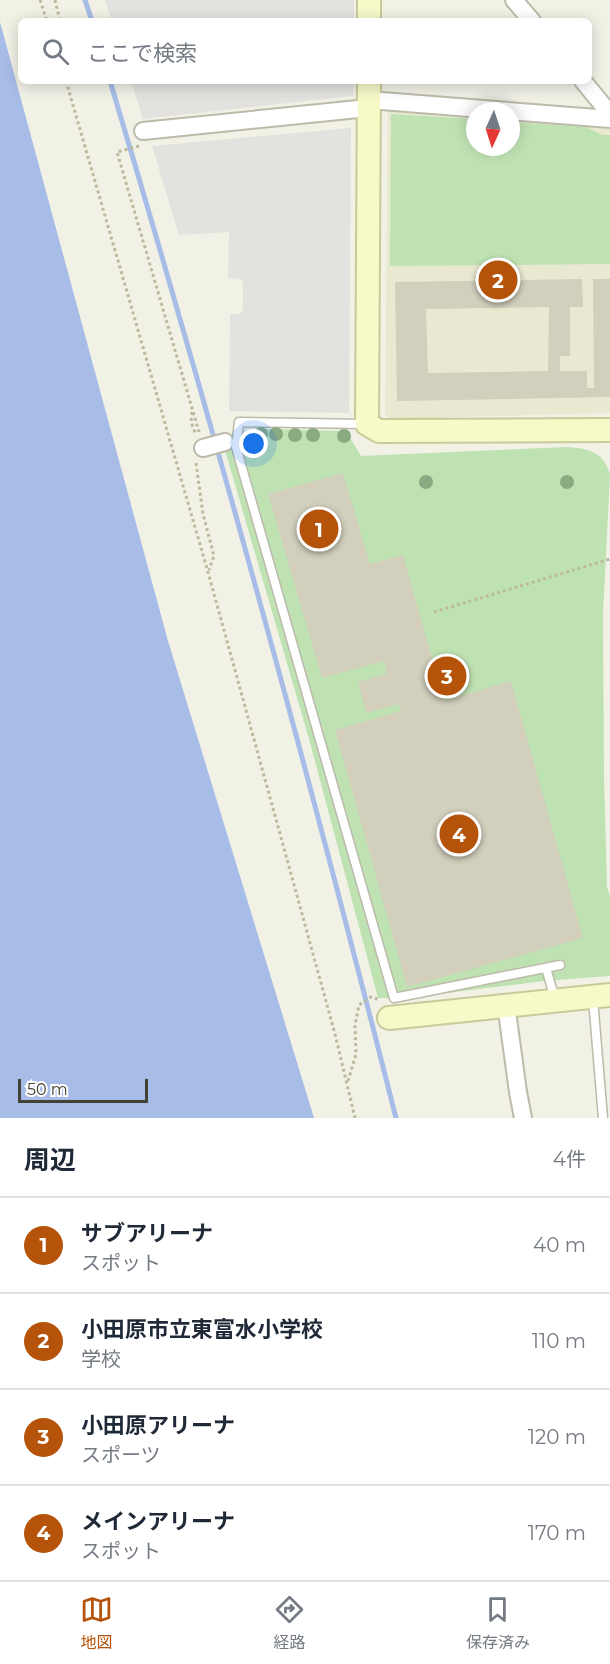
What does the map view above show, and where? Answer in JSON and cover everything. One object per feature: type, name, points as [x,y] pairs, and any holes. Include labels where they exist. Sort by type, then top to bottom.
[{"type":"street","points":[[369,0],[369,18]]},
{"type":"street","points":[[514,0],[529,18]]},
{"type":"street","points":[[585,84],[610,114]]},
{"type":"street","points":[[143,138],[369,96],[610,118]]},
{"type":"street","points":[[369,96],[367,424],[379,431],[610,430]]},
{"type":"street","points":[[199,450],[225,442]]},
{"type":"street","points":[[394,1011],[602,996]]},
{"type":"street","points":[[506,1004],[523,1118]]},
{"type":"lane","points":[[367,424],[239,422],[236,447],[394,1011],[560,965]]},
{"type":"lane","points":[[546,968],[555,1000]]},
{"type":"lane","points":[[602,996],[603,1118]]},
{"type":"path","points":[[40,0],[45,18]]},
{"type":"path","points":[[55,0],[59,18]]},
{"type":"path","points":[[67,84],[208,572],[355,1118]]},
{"type":"path","points":[[143,138],[117,152],[192,407],[199,450],[203,514],[214,556],[208,572]]},
{"type":"path","points":[[192,407],[191,422],[199,450]]},
{"type":"path","points":[[434,612],[610,559]]},
{"type":"path","points":[[347,1083],[356,1054],[355,1026],[359,1005],[371,997],[394,1011]]},
{"type":"shaded area","points":[[105,0],[354,0],[354,18],[111,18]]},
{"type":"shaded area","points":[[132,84],[354,84],[353,96],[143,119]]},
{"type":"shaded area","points":[[388,107],[466,113],[466,156],[520,156],[520,117],[593,123],[599,128],[610,129],[610,413],[390,419],[385,414]]},
{"type":"shaded area","points":[[351,128],[349,413],[229,411],[230,314],[239,314],[243,310],[243,282],[240,279],[228,278],[229,232],[179,235],[152,146]]},
{"type":"green space","points":[[391,114],[466,118],[466,156],[520,156],[520,123],[586,127],[602,135],[610,135],[610,264],[390,266]]},
{"type":"green space","points":[[259,429],[346,431],[361,456],[568,447],[595,453],[604,461],[610,475],[603,614],[604,777],[607,887],[610,896],[610,976],[544,981],[405,998],[378,998],[309,739],[225,450]]},
{"type":"water","points":[[0,22],[168,641],[314,1118],[0,1118]]},
{"type":"building","points":[[582,279],[583,307],[570,307],[570,356],[560,356],[560,371],[587,371],[587,388],[594,388],[593,279],[610,279],[610,397],[397,401],[395,282]],"holes":[[[549,307],[548,371],[428,373],[426,309]]]},
{"type":"building","points":[[343,473],[370,564],[403,555],[444,701],[511,681],[583,938],[407,987],[335,730],[401,711],[399,704],[366,713],[358,682],[387,674],[384,661],[322,678],[268,494]]},
{"type":"waterway","points":[[85,0],[91,18]]},
{"type":"waterway","points":[[111,84],[259,598],[396,1118]]},
{"type":"place","name":"小田原市立東富水小学校","points":[[498,280]]},
{"type":"place","name":"サブアリーナ","points":[[319,529]]},
{"type":"place","name":"小田原アリーナ","points":[[447,676]]},
{"type":"place","name":"メインアリーナ","points":[[459,834]]}]
